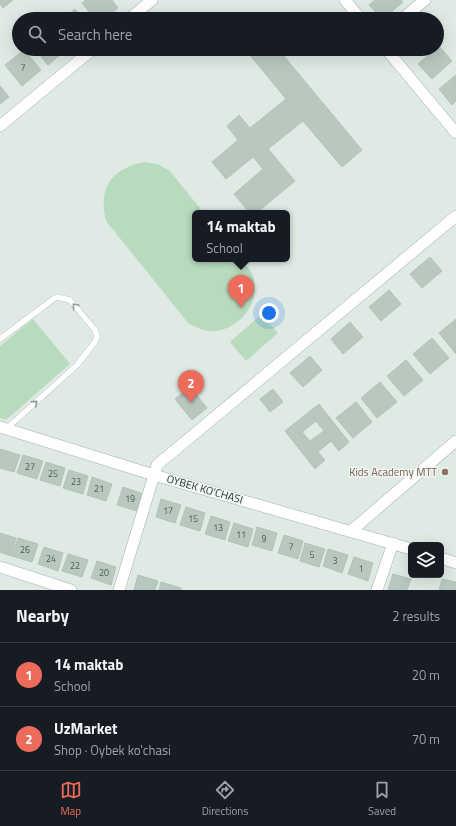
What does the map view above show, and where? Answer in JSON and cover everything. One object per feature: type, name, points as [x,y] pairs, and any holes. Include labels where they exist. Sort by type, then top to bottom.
[{"type":"street","points":[[137,12],[152,0]]},
{"type":"street","points":[[345,0],[355,12]]},
{"type":"street","points":[[410,12],[425,0]]},
{"type":"street","points":[[0,126],[85,56]]},
{"type":"street","points":[[392,56],[456,134]]},
{"type":"street","points":[[119,590],[157,465],[456,216]]},
{"type":"street","name":"OYBEK KO'CHASI","points":[[3,428],[154,475],[408,548]]},
{"type":"street","points":[[351,531],[456,441]]},
{"type":"street","points":[[378,590],[393,543]]},
{"type":"street","points":[[444,559],[456,563]]},
{"type":"street","points":[[0,568],[71,590]]},
{"type":"lane","points":[[0,339],[56,297],[70,300],[95,330],[97,337],[95,342],[77,365],[3,428]]},
{"type":"green space","points":[[144,162],[157,164],[169,170],[202,210],[192,210],[192,262],[243,262],[251,272],[255,284],[255,293],[252,303],[248,311],[234,324],[225,329],[209,331],[189,324],[106,221],[104,199],[106,190],[115,175],[133,165]]},
{"type":"green space","points":[[262,314],[278,333],[246,361],[230,342]]},
{"type":"green space","points":[[33,319],[70,364],[6,420],[0,418],[0,346]]},
{"type":"building","points":[[0,0],[13,0],[3,8],[0,4]]},
{"type":"building","points":[[86,0],[112,0],[118,8],[113,12],[89,12],[82,3]]},
{"type":"building","points":[[375,0],[401,0],[403,2],[391,12],[376,12],[369,5]]},
{"type":"building","points":[[444,52],[452,61],[432,79],[418,64],[427,56],[444,56]]},
{"type":"building","points":[[16,56],[29,56],[41,70],[22,86],[5,65]]},
{"type":"building","points":[[41,56],[59,56],[48,65]]},
{"type":"building","points":[[251,56],[284,56],[362,150],[342,167],[303,121],[268,149],[295,181],[260,210],[247,210],[234,194],[263,169],[253,157],[226,179],[212,162],[238,140],[227,126],[239,115],[250,128],[286,99]]},
{"type":"building","points":[[456,75],[456,101],[452,105],[439,89]]},
{"type":"building","points":[[0,86],[9,97],[0,104]]},
{"type":"building","points":[[430,257],[442,271],[422,288],[410,274]]},
{"type":"building","points":[[389,290],[401,304],[381,321],[369,307]]},
{"type":"building","points":[[456,319],[456,354],[439,333]]},
{"type":"building","points":[[350,322],[363,337],[343,354],[331,339]]},
{"type":"building","points":[[432,338],[449,358],[430,374],[413,354]]},
{"type":"building","points":[[310,356],[322,370],[303,387],[290,373]]},
{"type":"building","points":[[406,360],[423,380],[404,396],[387,376]]},
{"type":"building","points":[[380,382],[397,402],[377,418],[361,398]]},
{"type":"building","points":[[190,387],[207,408],[192,420],[175,399]]},
{"type":"building","points":[[273,389],[283,402],[270,412],[260,399]]},
{"type":"building","points":[[356,402],[372,422],[353,438],[336,418]]},
{"type":"building","points":[[319,404],[349,442],[339,451],[331,441],[318,452],[325,460],[315,469],[285,431]],"holes":[[[316,421],[324,431],[310,441],[302,432]]]},
{"type":"building","points":[[0,449],[20,455],[14,472],[0,468]]},
{"type":"building","points":[[23,455],[43,461],[37,479],[17,473]]},
{"type":"building","points":[[46,462],[65,468],[60,486],[40,480]]},
{"type":"building","points":[[69,470],[88,476],[83,494],[63,488]]},
{"type":"building","points":[[92,477],[112,484],[106,501],[87,495]]},
{"type":"building","points":[[123,487],[143,494],[137,511],[117,505]]},
{"type":"building","points":[[161,499],[181,505],[175,523],[156,517]]},
{"type":"building","points":[[186,507],[205,513],[200,531],[180,525]]},
{"type":"building","points":[[211,516],[230,522],[225,540],[205,534]]},
{"type":"building","points":[[234,523],[253,529],[248,547],[228,541]]},
{"type":"building","points":[[257,527],[277,533],[272,551],[252,545]]},
{"type":"building","points":[[0,533],[16,538],[11,556],[0,552]]},
{"type":"building","points":[[284,535],[303,541],[298,559],[278,553]]},
{"type":"building","points":[[18,538],[38,544],[32,562],[12,556]]},
{"type":"building","points":[[305,543],[325,549],[319,567],[300,561]]},
{"type":"building","points":[[44,547],[63,553],[58,571],[38,564]]},
{"type":"building","points":[[328,549],[348,555],[342,573],[323,566]]},
{"type":"building","points":[[68,554],[88,560],[82,577],[62,571]]},
{"type":"building","points":[[354,557],[373,563],[368,581],[348,574]]},
{"type":"building","points":[[97,561],[116,567],[111,585],[91,578]]},
{"type":"building","points":[[393,574],[411,579],[407,590],[388,590]]},
{"type":"building","points":[[138,575],[158,581],[155,590],[134,590]]},
{"type":"building","points":[[442,579],[456,582],[456,590],[439,590]]},
{"type":"building","points":[[161,582],[181,588],[181,590],[159,590]]},
{"type":"place","name":"14 maktab","points":[[241,308]]},
{"type":"place","name":"UzMarket","points":[[191,403]]},
{"type":"place","name":"Kids Academy MTT","points":[[445,472]]}]
